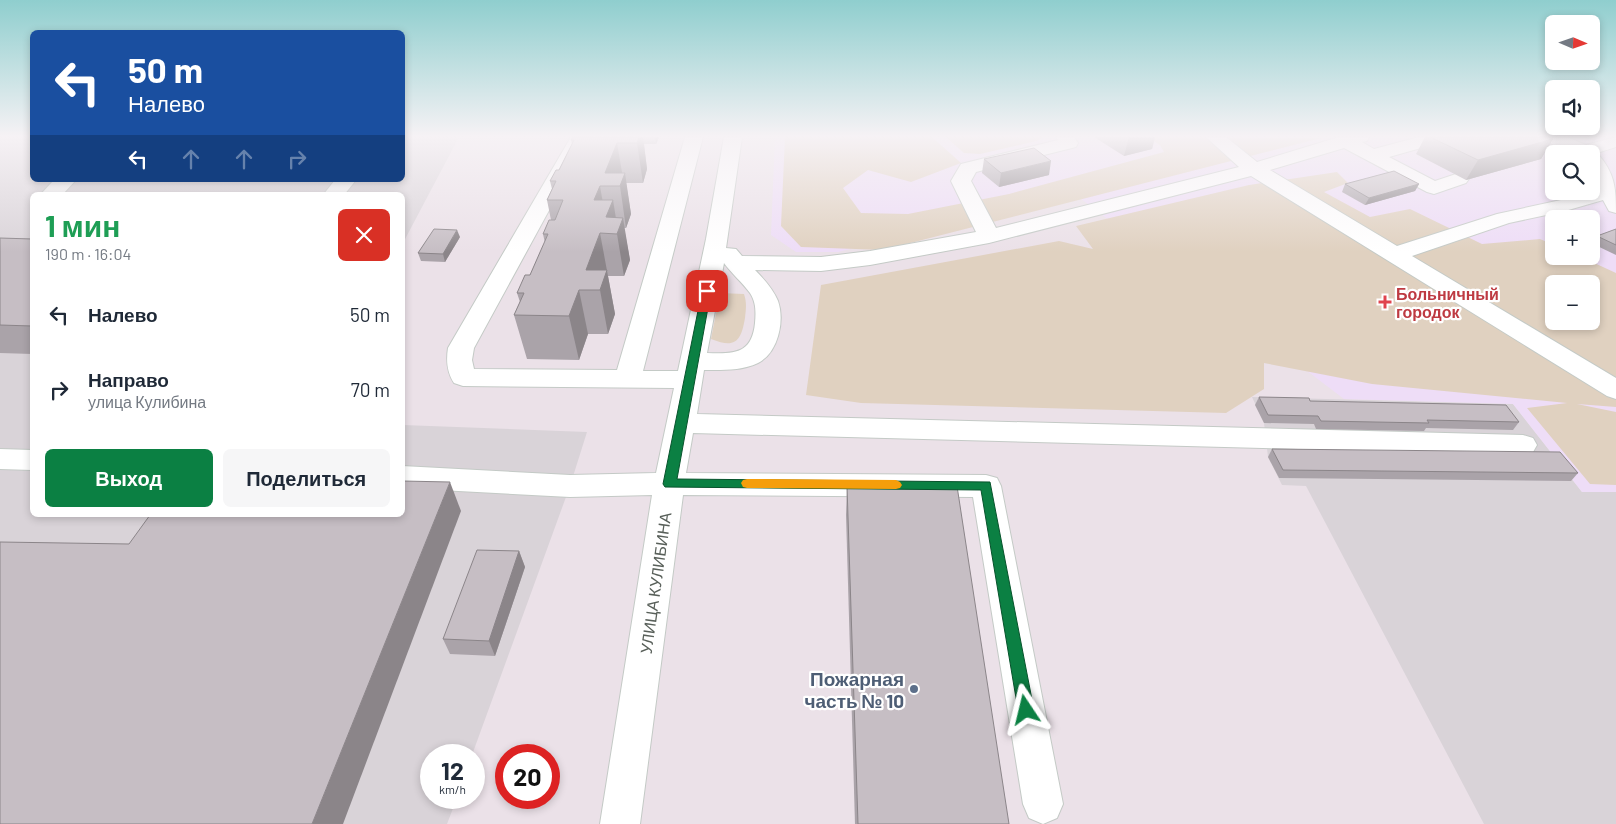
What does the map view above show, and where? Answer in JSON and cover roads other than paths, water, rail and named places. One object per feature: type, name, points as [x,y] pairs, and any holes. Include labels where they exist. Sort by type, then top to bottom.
[{"type":"street","points":[[558,175],[461,348],[459,360],[463,377],[628,380],[744,359],[756,353],[763,346],[768,319],[768,308],[765,298],[717,239]]},
{"type":"street","points":[[628,380],[684,175]]},
{"type":"street","name":"УЛИЦА КУЛИБИНА","points":[[620,824],[670,484],[728,175]]},
{"type":"street","points":[[964,175],[961,181],[989,236]]},
{"type":"street","points":[[735,263],[821,264],[870,258],[989,236],[1228,175]]},
{"type":"street","points":[[1265,175],[1616,390]]},
{"type":"street","points":[[1411,175],[1434,188],[1460,179]]},
{"type":"street","points":[[53,192],[64,182]]},
{"type":"street","points":[[336,192],[344,182]]},
{"type":"street","points":[[1396,254],[1504,218],[1564,204],[1569,200]]},
{"type":"street","points":[[681,423],[1523,445]]},
{"type":"street","points":[[0,459],[30,460]]},
{"type":"street","points":[[405,477],[570,486],[670,484],[986,486],[1043,804]]},
{"type":"place","name":"Больничный городок","points":[[1385,302]]},
{"type":"place","name":"Пожарная часть № 10","points":[[914,689]]}]
